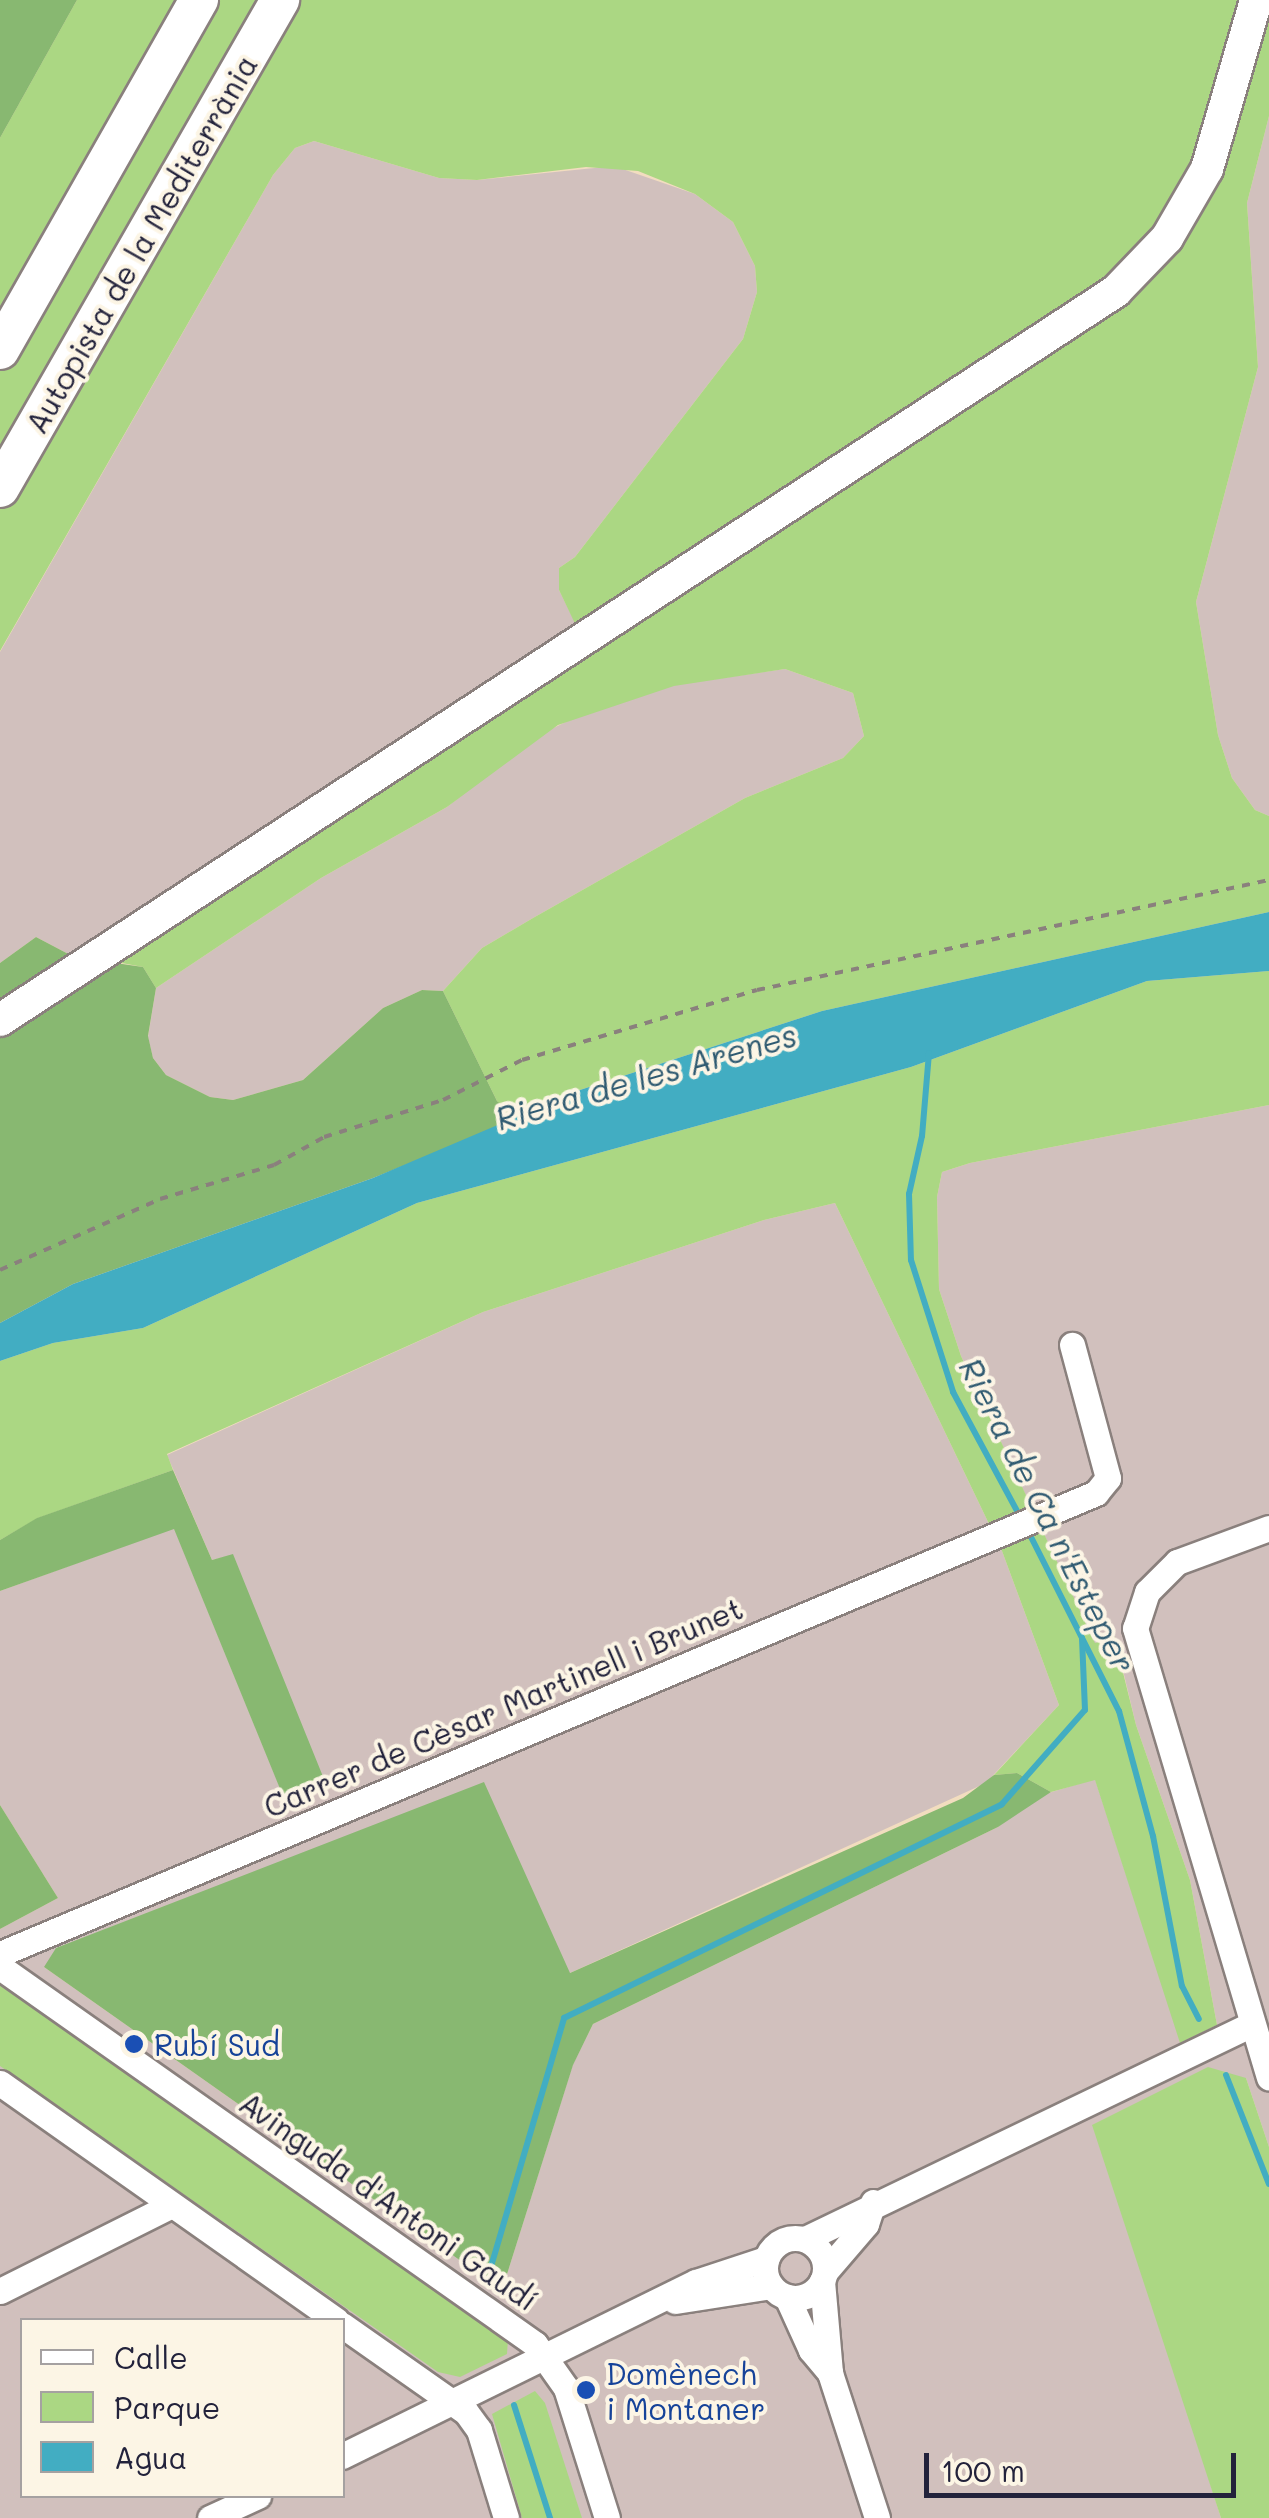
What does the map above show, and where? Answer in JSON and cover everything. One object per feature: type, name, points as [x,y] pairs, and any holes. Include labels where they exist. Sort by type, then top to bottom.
[{"type":"highway","points":[[0,350],[200,0]]},
{"type":"highway","name":"Autopista de la Mediterrània","points":[[0,488],[280,0]]},
{"type":"main road","points":[[0,1020],[1116,291],[1168,238],[1207,169],[1256,0]]},
{"type":"street","name":"Carrer de Cèsar Martinell i Brunet","points":[[0,1954],[996,1529],[1096,1493],[1108,1478],[1072,1346]]},
{"type":"street","points":[[1269,1528],[1168,1569],[1147,1592],[1136,1628],[1269,2077]]},
{"type":"street","points":[[33,1940],[38,1994]]},
{"type":"street","name":"Avinguda d'Antoni Gaudí","points":[[0,1967],[536,2344],[566,2388],[606,2518]]},
{"type":"street","points":[[345,2455],[547,2360],[696,2282],[766,2258],[777,2243],[805,2239],[873,2202],[1252,2024]]},
{"type":"street","points":[[0,2083],[333,2318]]},
{"type":"street","points":[[660,2304],[779,2292],[806,2296],[866,2224],[873,2202]]},
{"type":"street","points":[[0,2290],[172,2204]]},
{"type":"street","points":[[805,2239],[821,2252],[830,2373],[877,2518]]},
{"type":"street","points":[[766,2258],[779,2292],[811,2350],[830,2373]]},
{"type":"street","points":[[345,2327],[455,2404],[478,2430],[506,2518]]},
{"type":"street","points":[[210,2518],[254,2498]]},
{"type":"path","points":[[0,1270],[160,1200],[274,1165],[324,1138],[443,1100],[522,1060],[756,990],[1269,880]]},
{"type":"shaded area","points":[[1269,116],[1269,816],[1255,810],[1232,778],[1218,735],[1196,602],[1258,367],[1247,203]]},
{"type":"shaded area","points":[[314,141],[439,178],[477,180],[614,166],[695,194],[733,222],[755,266],[757,292],[743,339],[575,557],[559,568],[559,590],[580,632],[74,957],[36,937],[0,963],[0,652],[273,175],[295,148]]},
{"type":"shaded area","points":[[785,669],[853,693],[864,736],[843,758],[745,798],[482,948],[443,991],[422,990],[383,1008],[303,1080],[233,1100],[210,1097],[166,1075],[153,1058],[148,1037],[156,988],[321,878],[447,807],[537,736],[578,716],[674,685]]},
{"type":"shaded area","points":[[1269,1105],[1269,2147],[1246,2078],[1161,2326],[1221,2518],[0,2518],[0,1929],[58,1898],[0,1805],[0,1591],[174,1528],[285,1800],[233,1555],[212,1560],[167,1455],[483,1312],[764,1220],[835,1203],[1002,1551],[1059,1705],[986,1783],[570,1973],[44,1967],[502,2290],[573,2064],[593,2024],[998,1827],[1035,1797],[1095,1779],[1181,2043],[1217,2025],[1190,1880],[1136,1725],[1115,1637],[1095,1644],[961,1356],[939,1289],[937,1197],[942,1172],[970,1163]]},
{"type":"green space","points":[[0,0],[77,0],[0,138]]},
{"type":"green space","points":[[77,0],[1269,0],[1269,116],[1247,203],[1258,367],[1196,602],[1218,735],[1232,778],[1255,810],[1269,816],[1269,912],[822,1011],[580,1090],[519,1119],[497,1101],[443,991],[482,948],[533,918],[745,798],[843,758],[864,736],[853,693],[785,669],[674,686],[558,725],[447,807],[321,878],[156,988],[143,967],[95,958],[579,632],[559,590],[559,568],[575,557],[743,339],[757,292],[755,266],[733,222],[695,194],[638,171],[586,167],[477,180],[439,178],[314,141],[295,148],[273,175],[0,651],[0,138]]},
{"type":"green space","points":[[36,937],[74,957],[143,967],[156,988],[148,1036],[153,1058],[166,1075],[210,1097],[233,1100],[303,1080],[383,1008],[422,990],[443,991],[497,1101],[519,1119],[373,1178],[73,1284],[0,1323],[0,963]]},
{"type":"green space","points":[[1269,971],[1269,1105],[970,1163],[942,1172],[937,1197],[939,1289],[961,1356],[1095,1643],[1114,1636],[1136,1725],[1190,1880],[1217,2025],[1180,2043],[1095,1780],[1051,1792],[1017,1773],[994,1775],[1059,1705],[1002,1551],[835,1203],[764,1220],[483,1312],[167,1454],[173,1470],[38,1518],[0,1540],[0,1361],[53,1343],[143,1328],[417,1203],[911,1067],[1147,981]]},
{"type":"green space","points":[[173,1470],[212,1560],[233,1554],[326,1784],[285,1801],[174,1529],[0,1591],[0,1540],[37,1518]]},
{"type":"green space","points":[[1017,1773],[1051,1792],[998,1827],[593,2024],[573,2065],[502,2290],[44,1967],[56,1948],[484,1782],[570,1973],[963,1798],[994,1775]]},
{"type":"green space","points":[[0,1805],[58,1898],[0,1929]]},
{"type":"green space","points":[[0,1983],[508,2339],[507,2354],[460,2377],[438,2372],[0,2066]]},
{"type":"green space","points":[[1208,2067],[1246,2078],[1269,2147],[1269,2518],[1221,2518],[1092,2125]]},
{"type":"green space","points":[[535,2391],[545,2403],[582,2518],[522,2518],[492,2414]]},
{"type":"water","name":"Riera de les Arenes","points":[[1269,912],[1269,971],[1147,981],[911,1067],[417,1203],[143,1328],[53,1343],[0,1361],[0,1323],[73,1284],[373,1178],[580,1090],[822,1011]]},
{"type":"waterway","name":"Riera de Ca n'Esteper","points":[[929,1053],[922,1136],[909,1194],[911,1260],[953,1392],[1022,1520]]},
{"type":"waterway","name":"Riera de Ca n'Esteper","points":[[1028,1531],[1119,1711],[1153,1836],[1182,1986],[1199,2019]]},
{"type":"waterway","points":[[490,2270],[564,2018],[1002,1804],[1085,1710],[1082,1638]]},
{"type":"waterway","name":"Riera de Ca n'Esteper","points":[[1226,2075],[1269,2184]]},
{"type":"waterway","points":[[514,2405],[550,2518]]},
{"type":"place","name":"Rubí Sud","points":[[134,2044]]},
{"type":"place","name":"Domènech i Montaner","points":[[586,2390]]}]
